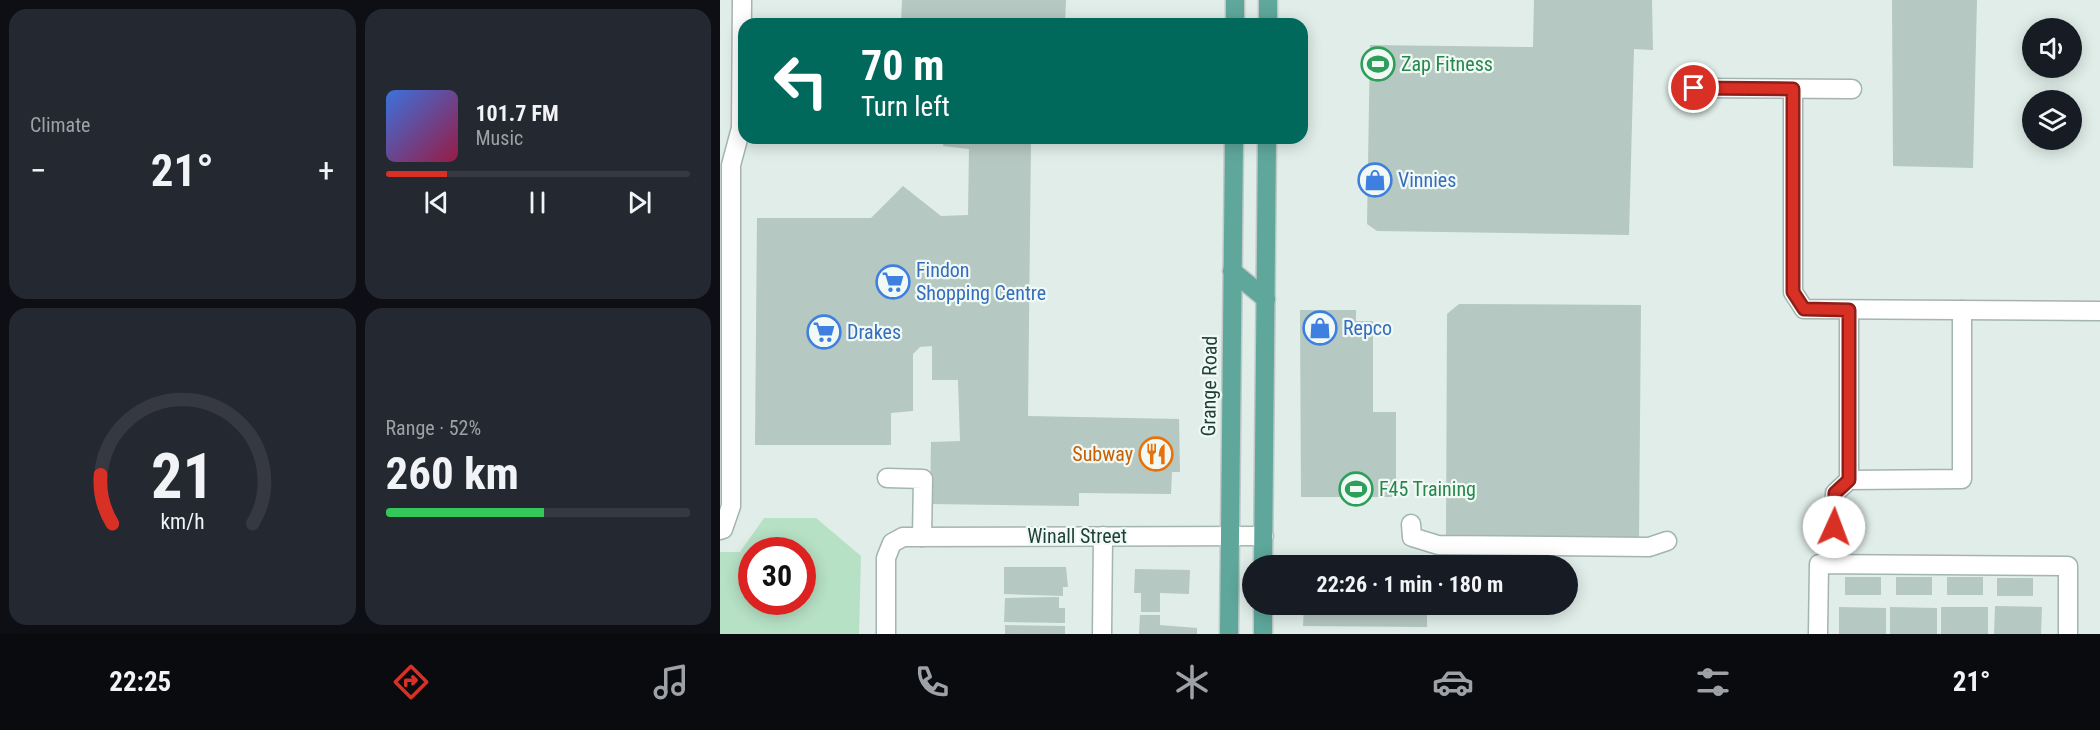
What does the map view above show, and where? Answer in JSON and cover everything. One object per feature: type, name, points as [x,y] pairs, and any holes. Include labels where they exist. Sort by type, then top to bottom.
[{"type":"main road","points":[[1235,0],[1235,18]]},
{"type":"main road","points":[[1268,18],[1269,0]]},
{"type":"main road","name":"Grange Road","points":[[1229,634],[1234,144]]},
{"type":"main road","points":[[1263,555],[1267,144]]},
{"type":"main road","points":[[1232,271],[1266,262]]},
{"type":"main road","points":[[1232,271],[1266,299]]},
{"type":"main road","points":[[1263,615],[1263,634]]},
{"type":"street","points":[[742,0],[742,18]]},
{"type":"street","points":[[1694,88],[1852,89]]},
{"type":"street","points":[[1793,89],[1793,292],[1804,309],[2100,311]]},
{"type":"street","points":[[722,529],[731,506],[731,165],[738,143]]},
{"type":"street","points":[[1849,310],[1849,480]]},
{"type":"street","points":[[1833,544],[1835,493],[1849,480],[1962,479],[1962,310]]},
{"type":"street","points":[[886,478],[923,479],[922,537]]},
{"type":"street","points":[[1411,524],[1412,537],[1438,545],[1649,547],[1667,542]]},
{"type":"street","points":[[1102,634],[1103,536]]},
{"type":"street","name":"Winall Street","points":[[886,634],[886,558],[892,543],[903,537],[1263,536]]},
{"type":"street","points":[[1818,634],[1819,564],[2068,566],[2068,634]]},
{"type":"green space","points":[[764,518],[816,518],[861,556],[859,634],[720,634],[720,552],[738,552],[738,615],[816,615],[816,537],[751,537]]},
{"type":"building","points":[[902,0],[1066,0],[1065,18],[901,18]]},
{"type":"building","points":[[1534,0],[1652,0],[1653,50],[1634,49],[1629,235],[1377,231],[1367,224],[1370,45],[1533,47]]},
{"type":"building","points":[[1892,0],[1977,0],[1973,168],[1893,166]]},
{"type":"building","name":"Findon Shopping Centre","points":[[943,144],[1031,144],[1028,416],[1179,419],[1180,472],[1172,472],[1171,494],[1079,493],[1079,506],[930,504],[931,442],[960,441],[958,380],[932,380],[932,346],[920,347],[913,354],[913,411],[891,413],[891,445],[755,445],[757,218],[871,218],[903,186],[941,216],[968,215],[969,149],[943,146]]},
{"type":"building","points":[[1459,304],[1641,305],[1639,541],[1446,539],[1447,314]]},
{"type":"building","points":[[1300,310],[1356,310],[1356,321],[1373,321],[1373,412],[1396,412],[1396,497],[1301,497]]},
{"type":"building","points":[[1004,567],[1066,567],[1068,587],[1063,587],[1063,596],[1004,594]]},
{"type":"building","points":[[1135,569],[1190,570],[1189,594],[1160,593],[1160,612],[1141,612],[1141,593],[1134,593]]},
{"type":"building","points":[[1845,577],[1881,577],[1881,595],[1845,595]]},
{"type":"building","points":[[1896,577],[1932,577],[1932,595],[1896,595]]},
{"type":"building","points":[[1947,577],[1983,577],[1983,595],[1947,595]]},
{"type":"building","points":[[1997,578],[2033,578],[2033,596],[1997,596]]},
{"type":"building","points":[[1059,597],[1059,608],[1065,608],[1065,623],[1004,622],[1005,598]]},
{"type":"building","points":[[1995,606],[2042,607],[2041,634],[1994,634]]},
{"type":"building","points":[[1839,607],[1886,608],[1886,634],[1839,634]]},
{"type":"building","points":[[1890,607],[1937,608],[1937,634],[1890,634]]},
{"type":"building","points":[[1941,607],[1988,607],[1988,634],[1941,634]]},
{"type":"building","points":[[1140,615],[1160,615],[1160,625],[1197,628],[1197,634],[1139,634]]},
{"type":"building","points":[[1304,615],[1427,615],[1427,627],[1303,626]]},
{"type":"building","points":[[1005,625],[1065,626],[1065,634],[1005,634]]},
{"type":"place","name":"Zap Fitness","points":[[1378,64]]},
{"type":"place","name":"Vinnies","points":[[1375,180]]},
{"type":"place","name":"Findon Shopping Centre","points":[[893,282]]},
{"type":"place","name":"Repco","points":[[1320,328]]},
{"type":"place","name":"Drakes","points":[[824,332]]},
{"type":"place","name":"Subway","points":[[1156,454]]},
{"type":"place","name":"F45 Training","points":[[1356,489]]},
{"type":"route","points":[[1694,88],[1793,89],[1793,292],[1804,309],[1849,310],[1849,480],[1835,493],[1834,527]]}]
